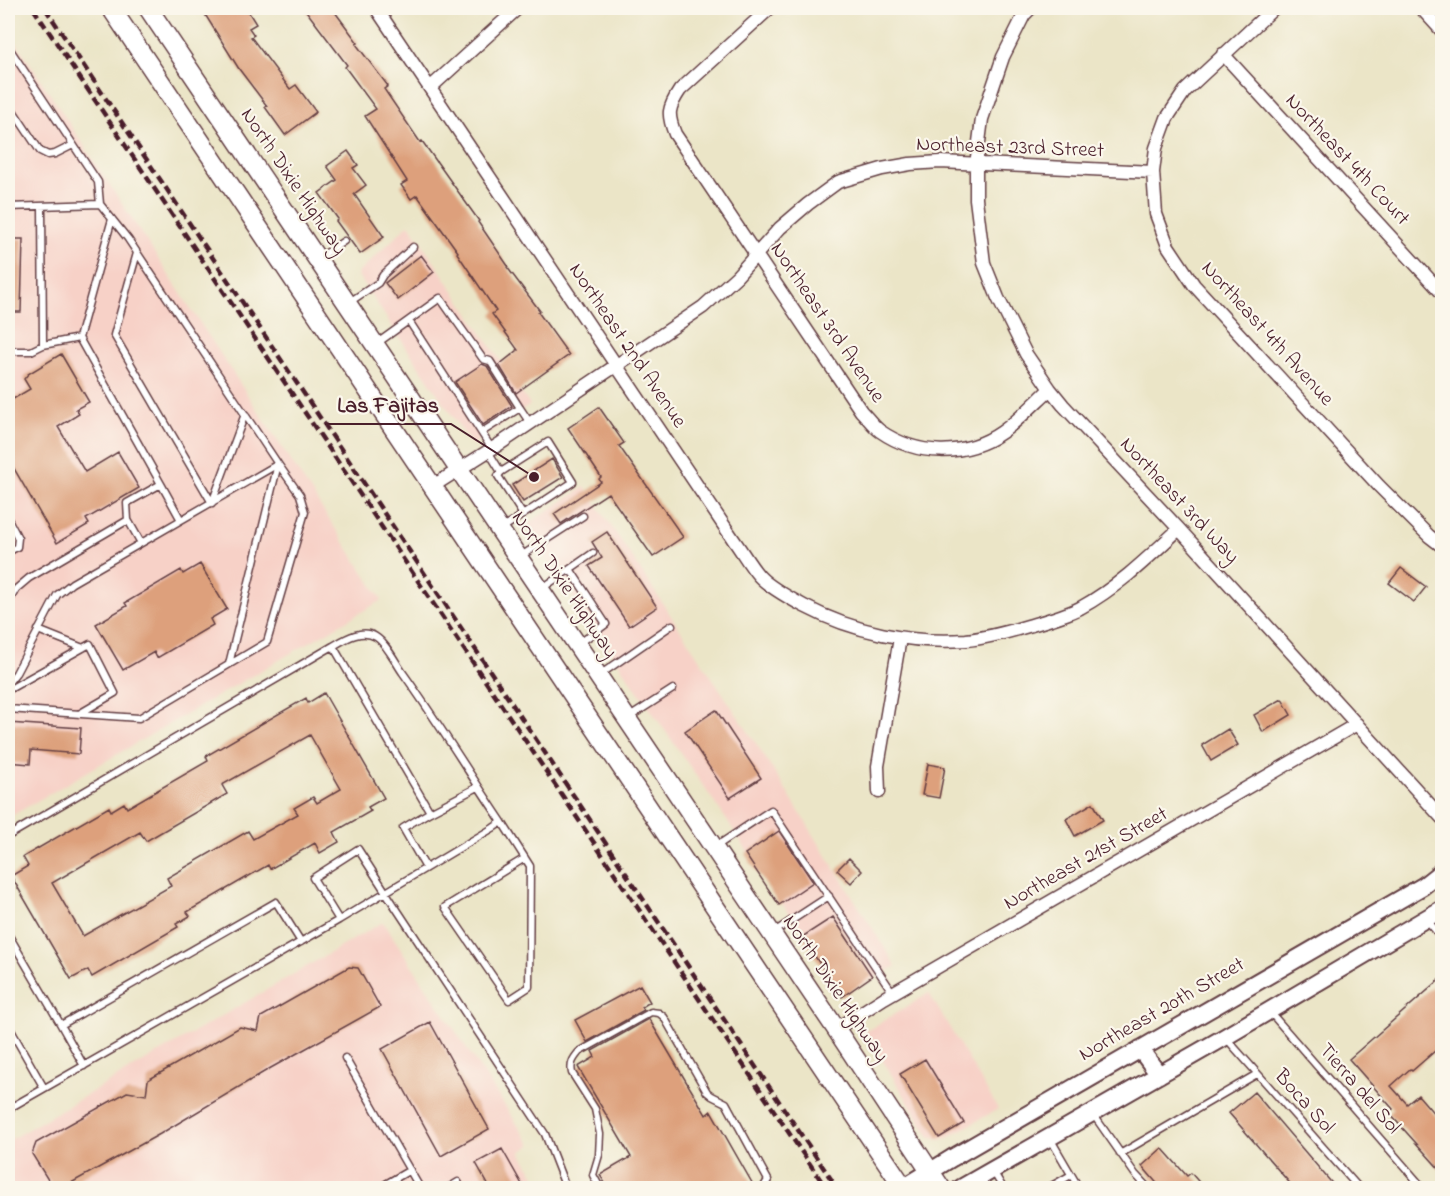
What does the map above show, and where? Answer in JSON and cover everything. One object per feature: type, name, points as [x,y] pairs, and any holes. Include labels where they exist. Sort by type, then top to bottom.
[{"type":"main road","points":[[111,8],[903,1188]]},
{"type":"main road","name":"North Dixie Highway","points":[[148,8],[941,1188]]},
{"type":"main road","points":[[655,817],[681,800]]},
{"type":"street","name":"Northeast 2nd Avenue","points":[[376,8],[735,542],[760,577],[790,599],[820,615],[855,628],[900,638],[936,641],[968,640],[1041,623],[1078,609],[1108,591],[1179,529]]},
{"type":"street","points":[[430,88],[518,8]]},
{"type":"street","name":"Northeast 3rd Avenue","points":[[770,8],[680,90],[671,104],[669,120],[675,134],[861,411],[878,430],[900,442],[919,448],[942,451],[962,449],[989,440],[1013,424],[1050,389]]},
{"type":"street","name":"Northeast 3rd Way","points":[[1031,8],[1024,15],[1003,57],[982,119],[976,165],[976,199],[984,263],[998,298],[1026,354],[1050,389],[1443,818]]},
{"type":"street","name":"Northeast 4th Avenue","points":[[1274,8],[1223,54],[1175,104],[1156,148],[1153,172],[1156,214],[1168,246],[1194,285],[1379,486],[1429,536],[1443,546]]},
{"type":"street","points":[[1421,8],[1443,31]]},
{"type":"street","name":"Northeast 4th Court","points":[[1223,54],[1443,293]]},
{"type":"street","name":"Northeast 23rd Street","points":[[433,486],[703,307],[726,287],[780,228],[838,182],[882,168],[940,162],[1153,172]]},
{"type":"street","points":[[879,792],[878,766],[900,638]]},
{"type":"street","name":"Northeast 21st Street","points":[[836,1029],[893,993],[1357,724]]},
{"type":"street","name":"Northeast 20th Street","points":[[903,1188],[1423,886],[1443,872]]},
{"type":"street","points":[[961,1188],[1093,1114],[1443,909]]},
{"type":"street","points":[[1140,1049],[1159,1075]]},
{"type":"lane","points":[[8,49],[98,182],[100,204],[137,253],[300,495],[305,512],[267,642],[139,718],[8,709]]},
{"type":"lane","points":[[8,103],[40,150],[48,155],[55,154],[73,145]]},
{"type":"lane","points":[[8,207],[100,204]]},
{"type":"lane","points":[[42,206],[43,345]]},
{"type":"lane","points":[[112,219],[79,338],[181,520]]},
{"type":"lane","points":[[318,260],[344,241]]},
{"type":"lane","points":[[347,303],[378,283],[383,275],[413,247]]},
{"type":"lane","points":[[137,253],[114,334],[212,503]]},
{"type":"lane","points":[[375,345],[441,298],[483,358],[490,361],[530,423]]},
{"type":"lane","points":[[409,321],[482,432],[501,472]]},
{"type":"lane","points":[[8,351],[31,351],[43,345],[79,338]]},
{"type":"lane","points":[[482,432],[520,408]]},
{"type":"lane","points":[[212,503],[245,414]]},
{"type":"lane","points":[[499,530],[523,515],[573,482],[548,442],[498,476],[523,515]]},
{"type":"lane","points":[[8,683],[16,673],[57,595],[72,583],[278,464]]},
{"type":"lane","points":[[229,664],[278,464]]},
{"type":"lane","points":[[141,543],[128,520],[127,503],[161,484]]},
{"type":"lane","points":[[518,558],[583,516]]},
{"type":"lane","points":[[8,519],[18,538],[17,547],[8,552]]},
{"type":"lane","points":[[8,603],[16,589],[29,578],[128,520]]},
{"type":"lane","points":[[540,590],[593,553]]},
{"type":"lane","points":[[570,568],[606,624],[577,645]]},
{"type":"lane","points":[[598,676],[672,625]]},
{"type":"lane","points":[[38,630],[82,648]]},
{"type":"lane","points":[[8,836],[333,646],[353,636],[368,634],[375,636],[381,642],[411,684],[502,822],[525,858],[530,866],[529,987],[509,1000],[445,907],[525,858]]},
{"type":"lane","points":[[8,690],[90,644],[115,693],[78,714]]},
{"type":"lane","points":[[333,646],[430,812]]},
{"type":"lane","points":[[627,719],[673,689]]},
{"type":"lane","points":[[426,868],[403,828],[478,787]]},
{"type":"lane","points":[[713,848],[771,810],[893,993]]},
{"type":"lane","points":[[8,1109],[339,920],[502,822]]},
{"type":"lane","points":[[339,920],[313,878],[358,849],[545,1134],[566,1188]]},
{"type":"lane","points":[[771,934],[829,896]]},
{"type":"lane","points":[[61,1024],[276,902],[301,942]]},
{"type":"lane","points":[[1426,919],[1443,938]]},
{"type":"lane","points":[[8,934],[84,1066]]},
{"type":"lane","name":"Tierra del Sol","points":[[1270,1011],[1423,1188]]},
{"type":"lane","points":[[600,1188],[593,1175],[599,1155],[600,1134],[595,1109],[572,1073],[573,1059],[579,1052],[651,1012],[659,1013],[664,1017],[707,1092],[726,1104],[768,1180],[763,1188]]},
{"type":"lane","points":[[8,1025],[44,1088]]},
{"type":"lane","name":"Boca Sol","points":[[1225,1037],[1359,1188]]},
{"type":"lane","points":[[345,1058],[420,1188]]},
{"type":"lane","points":[[1120,1154],[1257,1074]]},
{"type":"lane","points":[[1093,1114],[1120,1154],[1148,1188]]},
{"type":"lane","points":[[1050,1138],[1079,1188]]},
{"type":"lane","points":[[380,1188],[410,1170]]},
{"type":"lane","points":[[993,1170],[1004,1188]]},
{"type":"lane","points":[[1048,1188],[1061,1185],[1071,1175]]},
{"type":"lane","points":[[448,1188],[458,1182],[461,1188]]},
{"type":"shaded area","points":[[8,30],[382,600],[8,818]]},
{"type":"shaded area","points":[[409,224],[530,405],[472,445],[357,274]]},
{"type":"shaded area","points":[[585,487],[763,754],[896,966],[843,995],[726,819],[524,526]]},
{"type":"shaded area","points":[[383,922],[531,1145],[521,1152],[542,1188],[14,1188],[8,1178],[8,1141]]},
{"type":"shaded area","points":[[929,993],[998,1109],[940,1140],[930,1137],[865,1032]]},
{"type":"building","points":[[201,8],[246,8],[256,24],[249,28],[254,35],[251,37],[290,89],[296,85],[316,112],[285,135],[265,107],[267,106],[239,69]]},
{"type":"building","points":[[304,8],[332,8],[388,86],[384,89],[420,142],[422,141],[479,221],[507,267],[569,355],[516,393],[499,365],[518,350],[492,314],[496,311],[458,252],[417,195],[411,199],[401,185],[407,181],[365,116],[376,109],[345,67],[347,65]]},
{"type":"building","points":[[348,151],[358,165],[353,168],[366,185],[354,194],[384,237],[360,254],[319,193],[337,180],[327,166]]},
{"type":"building","points":[[8,239],[23,239],[21,312],[8,312]]},
{"type":"building","points":[[421,255],[434,272],[398,300],[385,283]]},
{"type":"building","points":[[61,354],[89,402],[76,409],[79,414],[58,427],[85,472],[118,452],[139,488],[86,519],[89,524],[57,543],[8,458],[8,402],[30,389],[24,379],[28,374]]},
{"type":"building","points":[[482,364],[487,366],[512,406],[483,425],[455,382]]},
{"type":"building","points":[[599,407],[624,443],[619,446],[683,537],[653,557],[608,493],[561,524],[554,514],[601,482],[599,479],[601,477],[568,428]]},
{"type":"building","points":[[552,459],[563,477],[523,502],[512,485]]},
{"type":"building","points":[[607,532],[657,607],[629,626],[589,566],[602,558],[592,542]]},
{"type":"building","points":[[200,564],[227,609],[210,619],[213,625],[157,658],[154,652],[123,670],[96,624],[127,606],[125,603],[181,570],[183,574]]},
{"type":"building","points":[[1401,568],[1426,587],[1414,602],[1389,583]]},
{"type":"building","points":[[324,693],[384,798],[368,807],[371,811],[334,832],[339,842],[320,853],[315,843],[270,869],[268,865],[187,912],[190,916],[176,924],[178,927],[92,977],[88,970],[71,979],[11,876],[28,866],[23,857],[109,807],[111,811],[124,803],[127,808],[208,761],[206,756],[306,698],[308,703]],"holes":[[[310,735],[341,789],[317,803],[313,797],[294,808],[298,814],[253,839],[248,831],[167,878],[171,886],[83,936],[52,883],[140,832],[146,841],[227,794],[222,785]]]},
{"type":"building","points":[[1282,699],[1291,715],[1263,732],[1254,715]]},
{"type":"building","points":[[716,710],[761,778],[730,798],[685,731]]},
{"type":"building","points":[[8,723],[81,728],[79,754],[31,750],[30,764],[8,762]]},
{"type":"building","points":[[1228,729],[1238,745],[1211,761],[1202,745]]},
{"type":"building","points":[[928,764],[945,767],[939,798],[922,795]]},
{"type":"building","points":[[1093,803],[1103,820],[1075,836],[1066,819]]},
{"type":"building","points":[[779,831],[813,882],[779,905],[745,854]]},
{"type":"building","points":[[849,858],[862,871],[851,883],[837,870]]},
{"type":"building","points":[[833,917],[872,976],[842,997],[802,937]]},
{"type":"building","points":[[349,967],[358,968],[380,1007],[160,1134],[62,1188],[53,1188],[32,1154],[36,1143],[127,1092],[146,1095],[148,1080],[240,1027],[258,1031],[261,1017]]},
{"type":"building","points":[[1443,977],[1443,1044],[1391,1086],[1407,1104],[1418,1095],[1443,1124],[1443,1173],[1389,1113],[1393,1109],[1349,1059]]},
{"type":"building","points":[[640,985],[650,1002],[642,1007],[644,1010],[587,1042],[575,1020]]},
{"type":"building","points":[[649,1019],[706,1115],[711,1111],[755,1188],[608,1188],[600,1175],[631,1157],[578,1067],[595,1057],[592,1051]]},
{"type":"building","points":[[430,1022],[489,1129],[441,1156],[382,1049]]},
{"type":"building","points":[[925,1059],[964,1123],[939,1138],[900,1074]]},
{"type":"building","points":[[1254,1092],[1336,1188],[1294,1188],[1229,1113]]},
{"type":"building","points":[[1162,1148],[1187,1176],[1191,1173],[1204,1188],[1161,1188],[1142,1166]]},
{"type":"building","points":[[502,1149],[524,1188],[490,1188],[476,1163]]},
{"type":"railway","points":[[33,8],[826,1188]]},
{"type":"railway","points":[[45,8],[837,1188]]},
{"type":"place","name":"Las Fajitas","points":[[534,477]]}]
